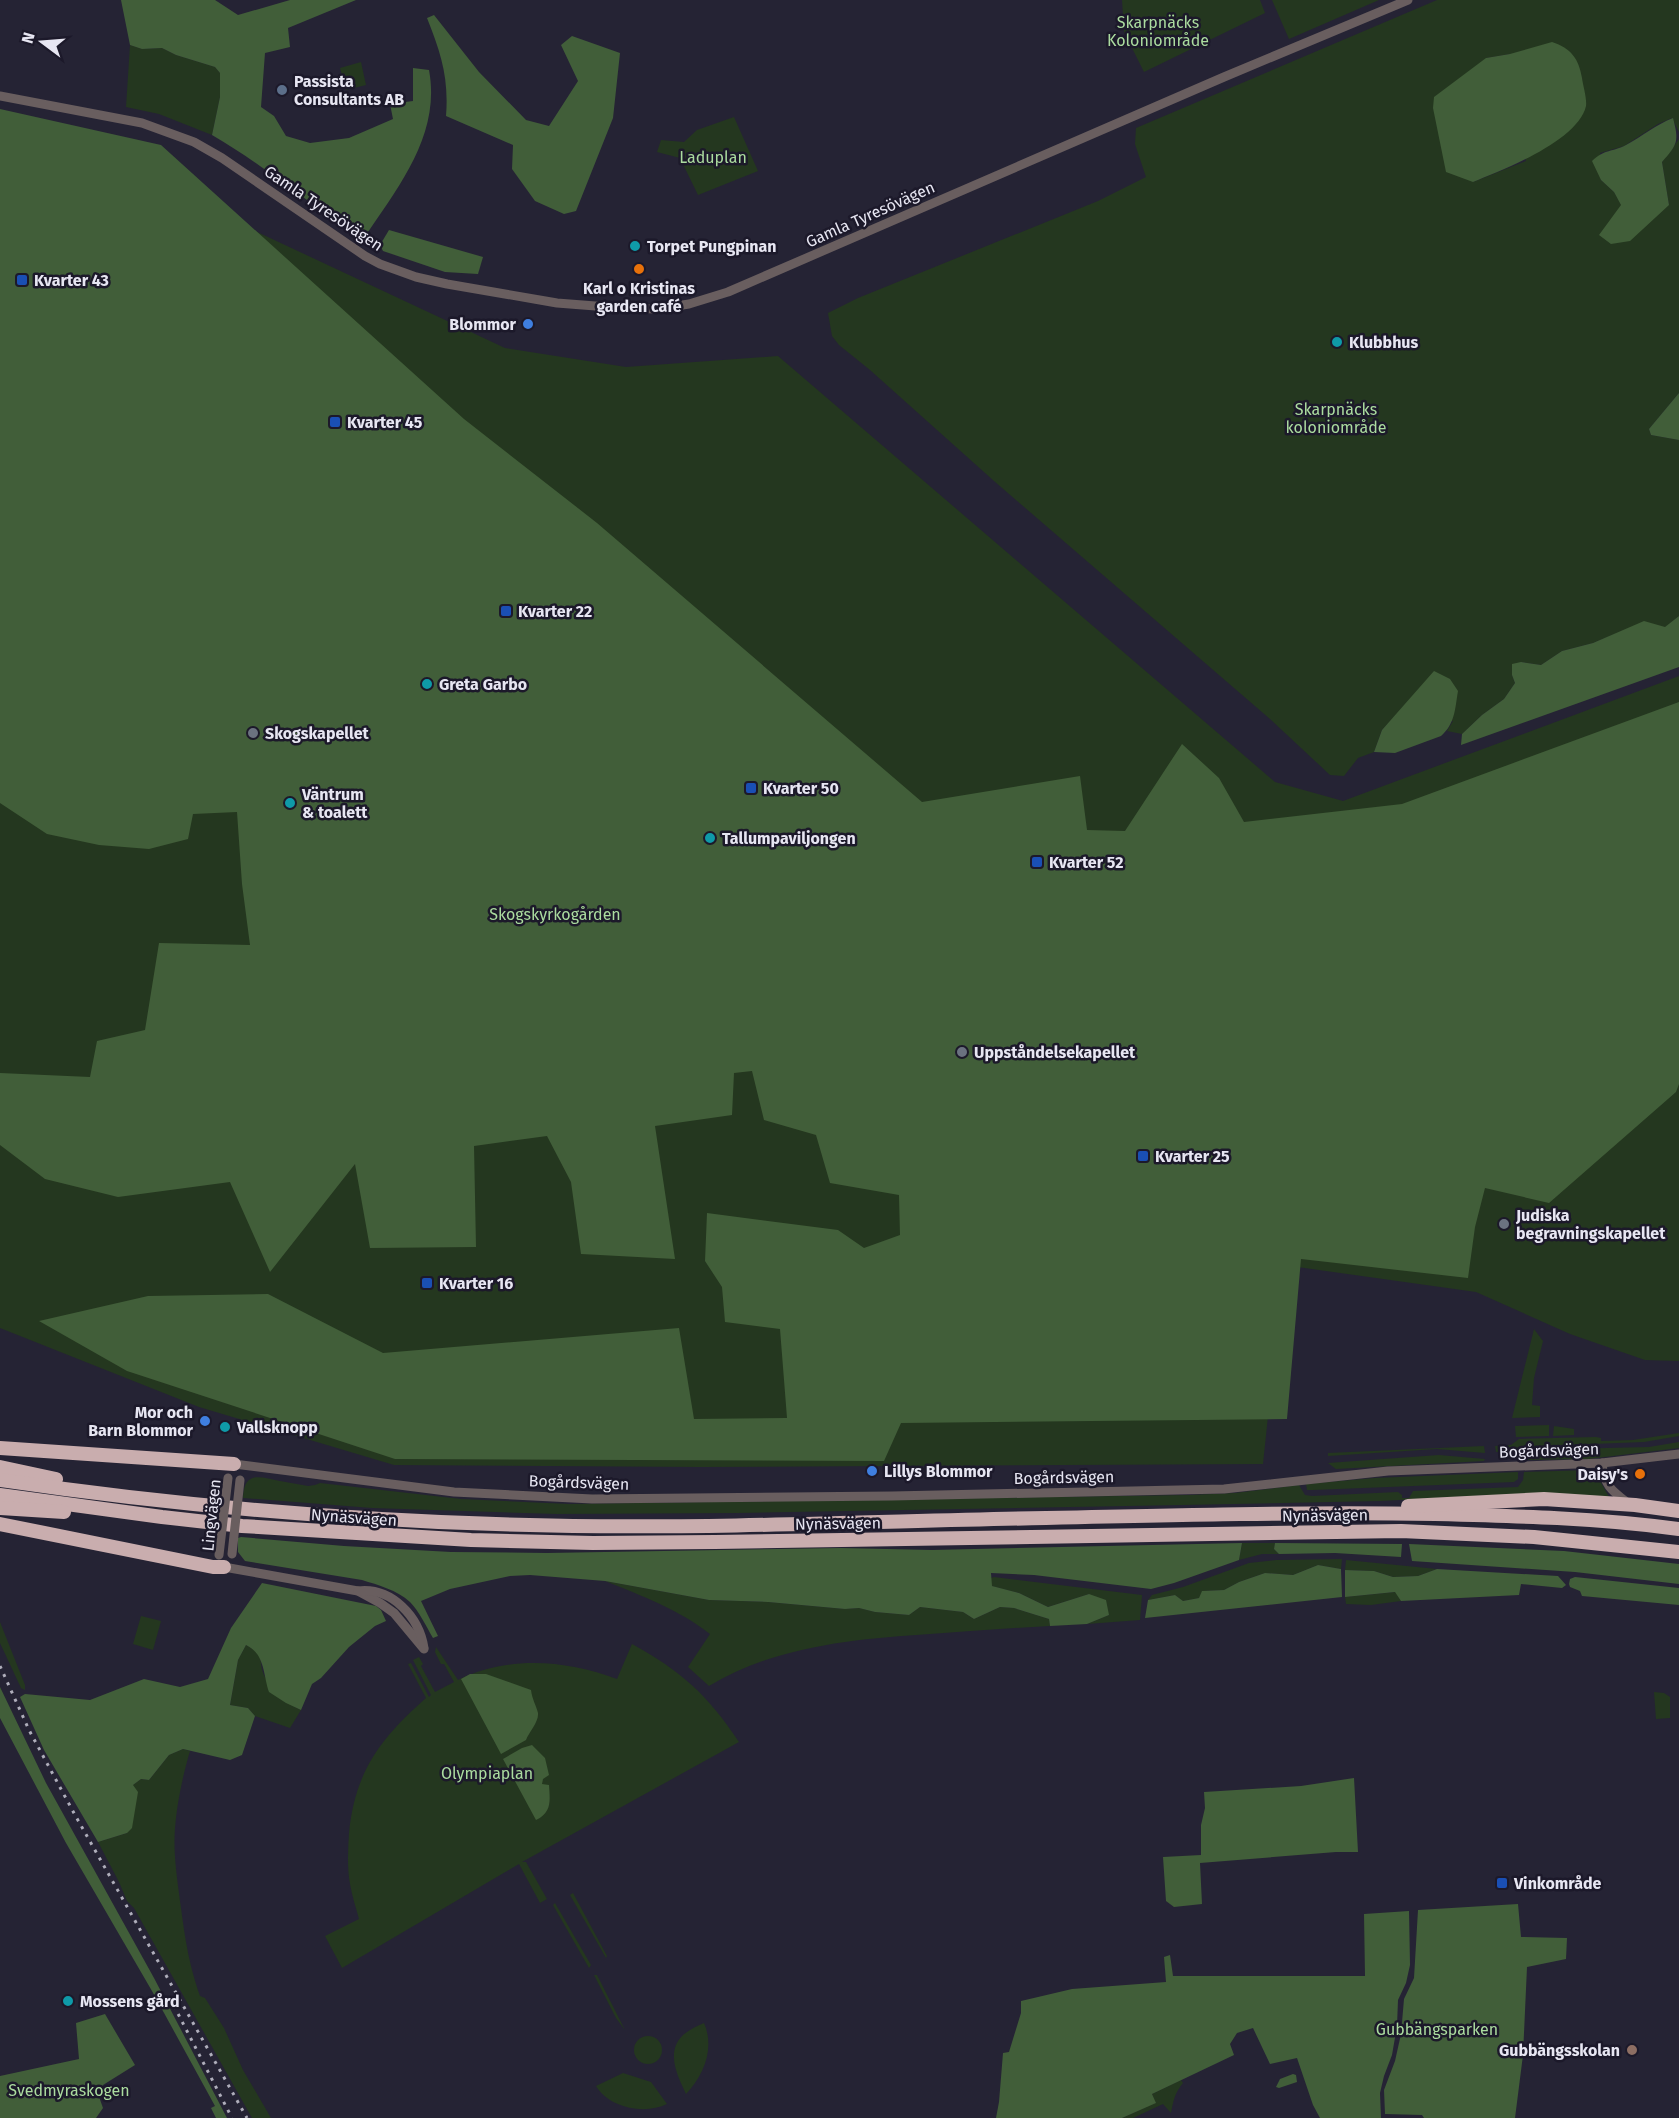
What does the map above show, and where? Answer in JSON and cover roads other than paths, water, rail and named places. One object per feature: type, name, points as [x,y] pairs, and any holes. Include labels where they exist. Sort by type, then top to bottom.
[{"type":"highway","points":[[0,1448],[234,1464]]},
{"type":"highway","points":[[0,1467],[45,1477],[156,1494],[194,1503]]},
{"type":"highway","name":"Nynäsvägen","points":[[0,1480],[60,1489],[289,1512],[428,1521],[574,1526],[1328,1513],[1533,1516],[1610,1520],[1679,1529]]},
{"type":"highway","name":"Nynäsvägen","points":[[0,1495],[162,1517],[339,1533],[471,1540],[727,1542],[1401,1531],[1483,1534],[1679,1552]]},
{"type":"highway","points":[[1328,1513],[1464,1502],[1544,1499],[1679,1511]]},
{"type":"highway","points":[[1533,1516],[1631,1505]]},
{"type":"highway","points":[[0,1508],[93,1516],[162,1517]]},
{"type":"highway","points":[[0,1524],[213,1567],[221,1561]]},
{"type":"highway","points":[[1596,1543],[1679,1559]]},
{"type":"street","name":"Gamla Tyresövägen","points":[[0,96],[142,123],[194,142],[222,158],[365,255],[403,273],[447,284],[557,303],[657,309],[689,304],[728,292],[1224,77],[1408,0]]},
{"type":"street","name":"Bogårdsvägen","points":[[234,1464],[454,1492],[592,1499],[1224,1489],[1388,1471],[1602,1464],[1679,1454]]},
{"type":"street","name":"Lingvägen","points":[[221,1561],[228,1478],[234,1464]]},
{"type":"street","name":"Lingvägen","points":[[221,1561],[232,1554],[240,1480],[234,1464]]},
{"type":"street","points":[[1602,1464],[1603,1478],[1611,1490],[1631,1505]]},
{"type":"street","name":"Lingvägen","points":[[221,1561],[358,1592],[394,1613],[424,1649],[422,1635],[399,1603],[379,1592],[369,1590],[358,1592]]},
{"type":"railway","points":[[0,1666],[29,1730],[75,1815],[247,2118]]},
{"type":"railway","points":[[174,2006],[232,2118]]},
{"type":"place","name":"Passista Consultants AB","points":[[282,90]]},
{"type":"place","name":"Torpet Pungpinan","points":[[635,246]]},
{"type":"place","name":"Karl o Kristinas garden café","points":[[639,269]]},
{"type":"place","name":"Kvarter 43","points":[[22,280]]},
{"type":"place","name":"Blommor","points":[[528,324]]},
{"type":"place","name":"Klubbhus","points":[[1337,342]]},
{"type":"place","name":"Kvarter 45","points":[[335,422]]},
{"type":"place","name":"Kvarter 22","points":[[506,611]]},
{"type":"place","name":"Greta Garbo","points":[[427,684]]},
{"type":"place","name":"Skogskapellet","points":[[253,733]]},
{"type":"place","name":"Kvarter 50","points":[[751,788]]},
{"type":"place","name":"Väntrum & toalett","points":[[290,803]]},
{"type":"place","name":"Tallumpaviljongen","points":[[710,838]]},
{"type":"place","name":"Kvarter 52","points":[[1037,862]]},
{"type":"place","name":"Uppståndelsekapellet","points":[[962,1052]]},
{"type":"place","name":"Kvarter 25","points":[[1143,1156]]},
{"type":"place","name":"Judiska begravningskapellet","points":[[1504,1224]]},
{"type":"place","name":"Kvarter 16","points":[[427,1283]]},
{"type":"place","name":"Mor och Barn Blommor","points":[[205,1421]]},
{"type":"place","name":"Vallsknopp","points":[[225,1427]]},
{"type":"place","name":"Lillys Blommor","points":[[872,1471]]},
{"type":"place","name":"Daisy's","points":[[1640,1474]]},
{"type":"place","name":"Vinkområde","points":[[1502,1883]]},
{"type":"place","name":"Mossens gård","points":[[68,2001]]},
{"type":"place","name":"Gubbängsskolan","points":[[1632,2050]]},
{"type":"park label","name":"Skarpnäcks Koloniområde","points":[[1158,31]]},
{"type":"park label","name":"Laduplan","points":[[713,157]]},
{"type":"park label","name":"Skarpnäcks koloniområde","points":[[1336,418]]},
{"type":"park label","name":"Skogskyrkogården","points":[[555,914]]},
{"type":"park label","name":"Olympiaplan","points":[[487,1773]]},
{"type":"park label","name":"Gubbängsparken","points":[[1437,2029]]},
{"type":"park label","name":"Svedmyraskogen","points":[[69,2090]]}]
